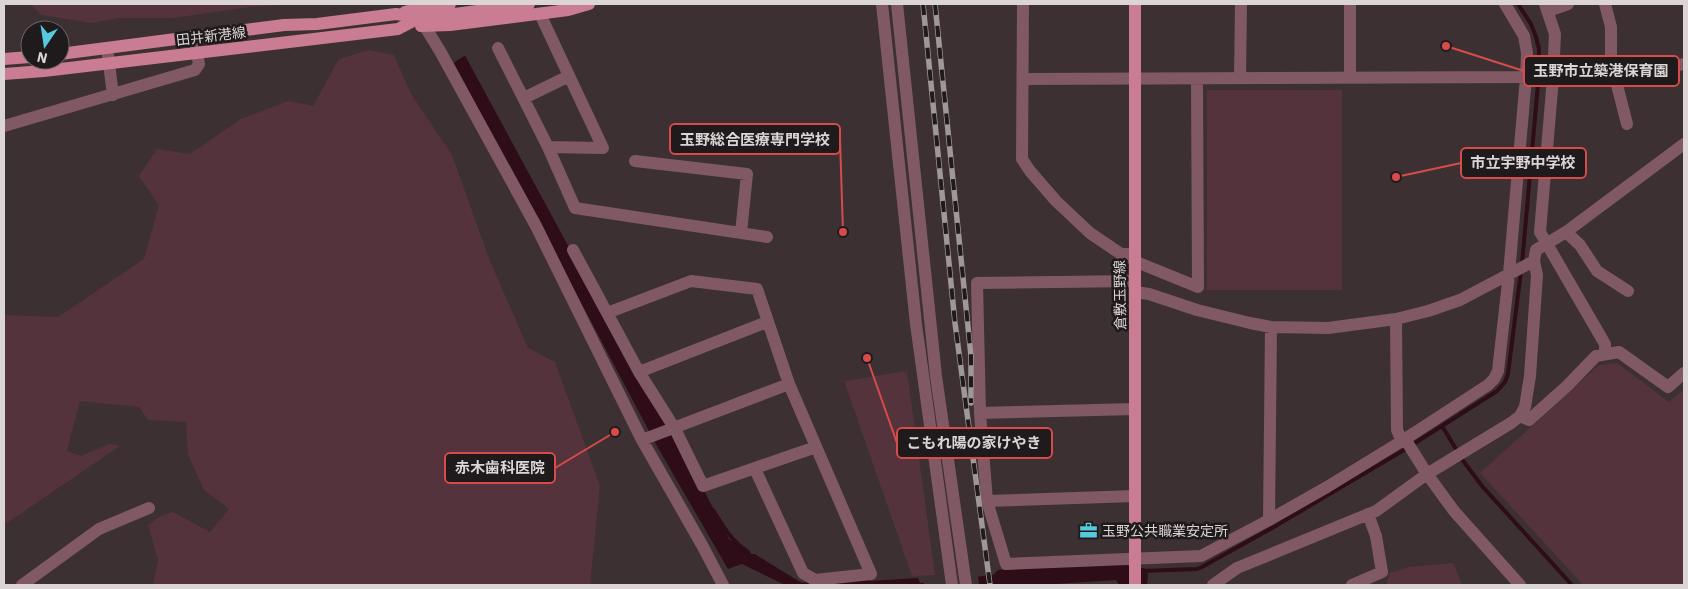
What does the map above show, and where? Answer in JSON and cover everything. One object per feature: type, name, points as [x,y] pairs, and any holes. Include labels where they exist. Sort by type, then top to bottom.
[{"type":"main road","name":"田井新港線","points":[[70,53],[284,25],[317,24],[396,14],[420,16],[529,4]]},
{"type":"main road","points":[[446,12],[540,14],[568,10],[589,4]]},
{"type":"main road","name":"倉敷玉野線","points":[[1135,4],[1135,585]]},
{"type":"main road","name":"田井新港線","points":[[4,74],[109,64],[398,29],[420,16]]},
{"type":"main road","points":[[4,59],[20,58]]},
{"type":"street","points":[[882,4],[917,333],[952,582]]},
{"type":"street","points":[[896,4],[936,376],[966,581]]},
{"type":"street","points":[[1023,4],[1022,159],[1056,201],[1090,234],[1121,254],[1198,287],[1197,79]]},
{"type":"street","points":[[1240,78],[1241,4]]},
{"type":"street","points":[[1350,4],[1350,78]]},
{"type":"street","points":[[1505,4],[1524,36],[1534,77],[1522,267],[1498,371],[1494,379],[1407,444],[1201,556],[1135,563],[1006,564],[987,501],[980,413],[977,283],[1135,286],[1149,294],[1224,318],[1271,327],[1328,328],[1396,319],[1460,300],[1522,267],[1536,250],[1566,232],[1684,144]]},
{"type":"street","points":[[1568,4],[1547,7],[1556,34],[1540,232],[1605,344],[1605,354]]},
{"type":"street","points":[[1604,4],[1611,27],[1612,70],[1627,124]]},
{"type":"street","points":[[540,14],[603,148],[548,146]]},
{"type":"street","points":[[420,16],[536,226],[642,440],[724,585]]},
{"type":"street","points":[[4,126],[195,70],[199,64],[194,37]]},
{"type":"street","points":[[107,48],[113,94]]},
{"type":"street","points":[[498,48],[548,146],[575,208],[767,237]]},
{"type":"street","points":[[1554,64],[1641,74],[1684,64]]},
{"type":"street","points":[[524,98],[569,76]]},
{"type":"street","points":[[1024,79],[1553,78]]},
{"type":"street","points":[[635,161],[747,174],[741,233]]},
{"type":"street","points":[[1566,232],[1580,245],[1597,271],[1628,291]]},
{"type":"street","points":[[573,250],[639,372],[675,429],[702,486],[816,446]]},
{"type":"street","points":[[1213,585],[1237,568],[1376,511],[1427,474],[1520,416],[1525,406],[1530,376],[1537,275],[1522,267]]},
{"type":"street","points":[[607,313],[691,281],[757,289],[789,384],[870,574],[815,580],[803,573],[755,468]]},
{"type":"street","points":[[1396,319],[1396,430],[1454,511],[1520,585]]},
{"type":"street","points":[[639,372],[767,322]]},
{"type":"street","points":[[1269,520],[1271,327]]},
{"type":"street","points":[[1520,416],[1529,420],[1567,386],[1596,356],[1619,352],[1668,387],[1684,373]]},
{"type":"street","points":[[642,440],[789,384]]},
{"type":"street","points":[[980,413],[1135,409]]},
{"type":"street","points":[[987,501],[1136,496]]},
{"type":"street","points":[[22,585],[99,529],[149,508]]},
{"type":"street","points":[[1352,585],[1382,572],[1376,536],[1368,514]]},
{"type":"shaded area","points":[[30,4],[296,4],[250,7],[174,18],[118,18],[92,23],[42,15]]},
{"type":"shaded area","points":[[418,4],[437,4],[584,275],[676,436],[729,539],[797,583],[868,578],[869,581],[918,578],[920,583],[993,575],[998,570],[1115,563],[1147,569],[1147,585],[1119,585],[1116,580],[1039,585],[785,585],[742,564],[728,569],[657,446],[454,63]]},
{"type":"shaded area","points":[[369,50],[394,55],[411,94],[452,155],[490,261],[528,348],[555,362],[600,486],[590,585],[153,585],[158,560],[148,525],[161,516],[173,512],[210,532],[229,509],[204,490],[188,455],[186,422],[148,420],[139,407],[80,401],[67,451],[81,456],[109,444],[120,446],[4,525],[4,315],[58,317],[144,259],[159,205],[139,176],[157,149],[190,154],[241,119],[288,101],[313,106],[339,59]]},
{"type":"shaded area","points":[[1207,90],[1342,90],[1342,290],[1207,290]]},
{"type":"shaded area","points":[[1617,363],[1669,402],[1684,389],[1684,585],[1583,585],[1480,473],[1599,365]]},
{"type":"shaded area","points":[[907,371],[935,575],[912,576],[844,381]]},
{"type":"shaded area","points":[[1453,563],[1462,585],[1386,585],[1390,573],[1409,567]]},
{"type":"pier","points":[[416,4],[438,4],[467,54],[452,64]]},
{"type":"pier","points":[[978,576],[979,585],[924,585],[924,582]]},
{"type":"waterway","points":[[1518,4],[1531,24],[1539,49],[1538,84],[1522,264]]},
{"type":"waterway","points":[[1142,571],[1197,569],[1202,567],[1404,450],[1497,391],[1505,382],[1508,374],[1521,271]]},
{"type":"waterway","points":[[1442,426],[1456,449]]},
{"type":"waterway","points":[[1461,458],[1482,486],[1572,585]]},
{"type":"waterway","points":[[713,510],[732,538],[748,552]]},
{"type":"waterway","points":[[754,556],[801,585]]},
{"type":"railway","points":[[923,4],[955,323],[990,585]]},
{"type":"railway","points":[[935,4],[971,356],[971,403]]},
{"type":"place","name":"玉野市立築港保育園","points":[[1446,46]]},
{"type":"place","name":"市立宇野中学校","points":[[1396,177]]},
{"type":"place","name":"玉野総合医療専門学校","points":[[843,232]]},
{"type":"place","name":"こもれ陽の家けやき","points":[[867,358]]},
{"type":"place","name":"赤木歯科医院","points":[[615,432]]},
{"type":"place","name":"玉野公共職業安定所","points":[[1088,531]]}]
